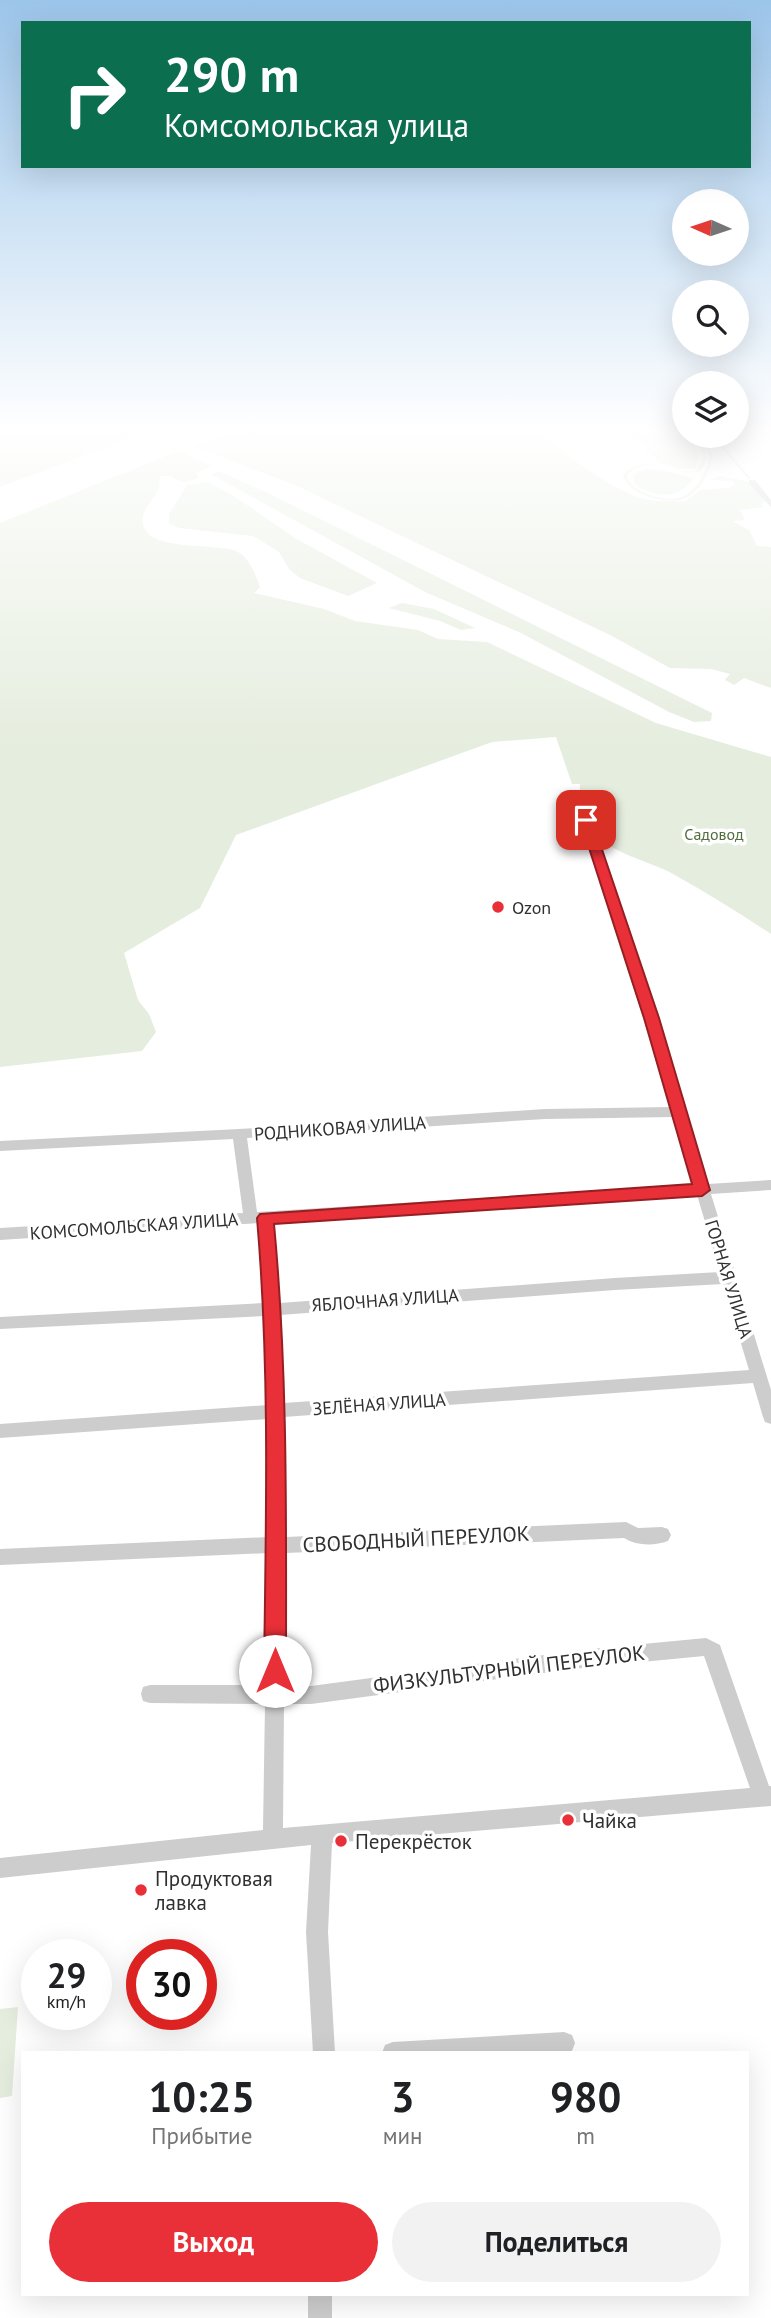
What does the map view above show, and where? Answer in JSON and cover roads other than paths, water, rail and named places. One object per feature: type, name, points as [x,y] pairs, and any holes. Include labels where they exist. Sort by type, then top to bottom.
[{"type":"street","name":"ГОРНАЯ УЛИЦА","points":[[586,820],[651,1018],[771,1417]]},
{"type":"street","name":"РОДНИКОВАЯ УЛИЦА","points":[[0,1146],[545,1114],[679,1112]]},
{"type":"street","points":[[239,1134],[274,1309],[276,1546],[273,1840]]},
{"type":"street","name":"КОМСОМОЛЬСКАЯ УЛИЦА","points":[[0,1234],[771,1185]]},
{"type":"street","name":"ЯБЛОЧНАЯ УЛИЦА","points":[[0,1323],[125,1314],[274,1309],[636,1281],[728,1278]]},
{"type":"street","name":"ЗЕЛЁНАЯ УЛИЦА","points":[[0,1431],[758,1376]]},
{"type":"street","name":"СВОБОДНЫЙ ПЕРЕУЛОК","points":[[0,1556],[626,1530],[636,1536],[662,1535]]},
{"type":"street","name":"ФИЗКУЛЬТУРНЫЙ ПЕРЕУЛОК","points":[[150,1694],[275,1696],[331,1693],[387,1683],[590,1658],[706,1647],[713,1651],[767,1797]]},
{"type":"street","points":[[0,1868],[321,1833],[767,1797]]},
{"type":"street","points":[[321,1833],[317,1932],[324,2051]]},
{"type":"street","points":[[427,2051],[564,2043]]},
{"type":"street","points":[[320,2296],[320,2318]]},
{"type":"place","name":"Ozon","points":[[498,907]]},
{"type":"place","name":"Чайка","points":[[568,1820]]},
{"type":"place","name":"Перекрёсток","points":[[341,1841]]},
{"type":"place","name":"Продуктовая лавка","points":[[141,1890]]},
{"type":"park label","name":"Садовод","points":[[714,834]]}]
